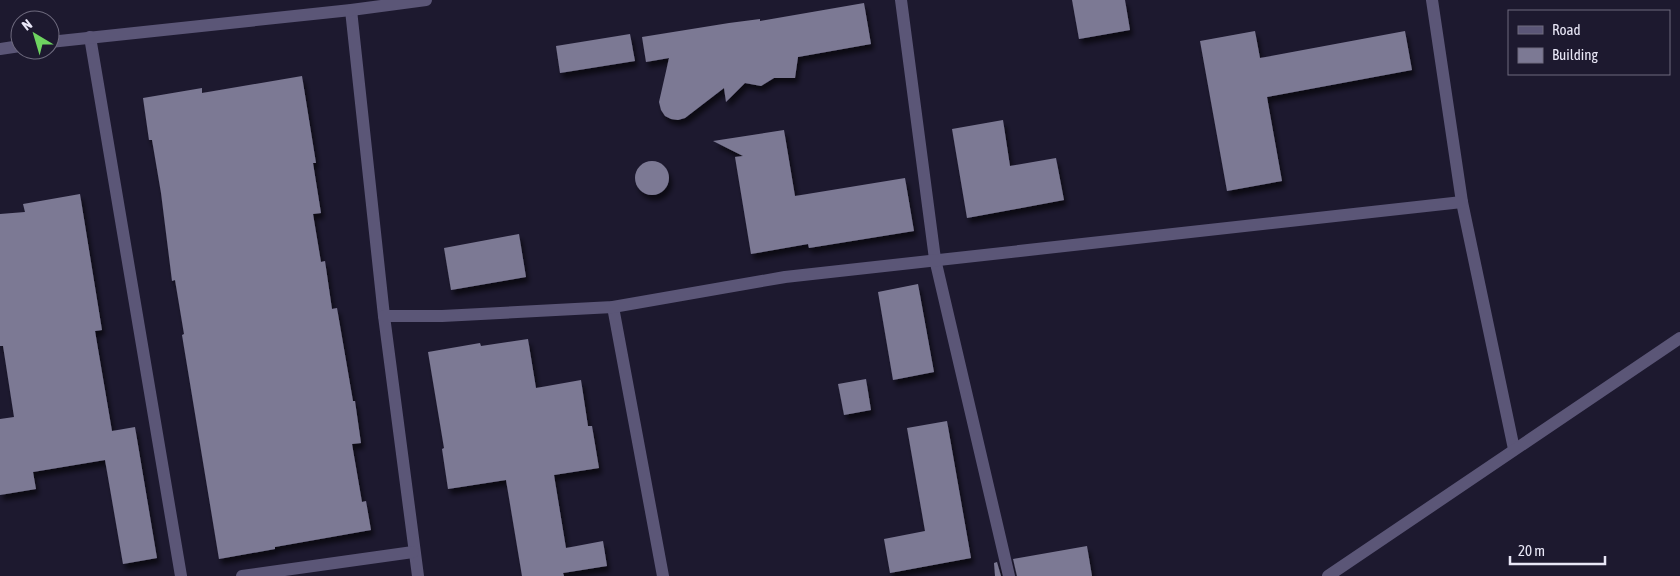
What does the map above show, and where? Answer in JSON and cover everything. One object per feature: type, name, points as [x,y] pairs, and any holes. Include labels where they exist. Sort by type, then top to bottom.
[{"type":"street","points":[[60,41],[350,10],[426,0]]},
{"type":"street","points":[[901,0],[935,259],[1009,576]]},
{"type":"street","points":[[1432,0],[1462,202],[1514,449]]},
{"type":"street","points":[[350,10],[384,316],[413,552],[418,576]]},
{"type":"street","points":[[90,37],[181,576]]},
{"type":"street","points":[[384,316],[442,316],[614,307],[785,277],[1462,202]]},
{"type":"street","points":[[614,307],[662,576]]},
{"type":"street","points":[[1328,576],[1680,338]]},
{"type":"street","points":[[242,576],[413,552]]},
{"type":"building","points":[[1072,0],[1125,0],[1130,30],[1079,39]]},
{"type":"building","points":[[864,3],[871,44],[798,57],[795,78],[774,78],[761,86],[745,83],[726,102],[724,88],[685,118],[671,119],[665,116],[661,110],[659,102],[669,58],[646,62],[642,37],[729,23],[760,19],[760,21]]},
{"type":"building","points":[[1255,31],[1260,58],[1405,31],[1412,70],[1267,97],[1282,181],[1227,191],[1200,41]]},
{"type":"building","points":[[630,34],[635,61],[560,73],[556,46]]},
{"type":"building","points":[[302,76],[316,163],[313,163],[321,213],[313,214],[321,262],[325,261],[332,309],[337,308],[353,401],[355,401],[361,443],[352,444],[362,502],[366,501],[371,530],[219,559],[182,335],[184,334],[175,280],[172,281],[161,193],[152,140],[149,140],[143,98],[202,88],[202,93]]},
{"type":"building","points":[[1003,120],[1010,166],[1056,158],[1064,200],[967,218],[952,129]]},
{"type":"building","points":[[784,130],[795,196],[905,178],[914,231],[809,248],[808,244],[751,254],[735,157],[743,156],[713,141]]},
{"type":"building","points":[[652,161],[659,162],[664,166],[668,171],[668,185],[664,190],[659,194],[652,195],[645,194],[640,190],[636,185],[635,178],[636,171],[640,166],[645,162]]},
{"type":"building","points":[[80,194],[102,330],[95,331],[112,431],[135,427],[157,558],[123,564],[105,460],[33,472],[36,489],[0,495],[0,419],[14,417],[3,346],[0,346],[0,214],[25,212],[23,204]]},
{"type":"building","points":[[519,234],[526,277],[451,290],[444,248]]},
{"type":"building","points":[[918,284],[934,372],[893,380],[878,292]]},
{"type":"building","points":[[528,339],[536,388],[581,380],[588,426],[592,426],[599,468],[554,475],[566,548],[603,541],[607,566],[563,573],[564,576],[522,576],[506,480],[448,489],[442,449],[444,448],[428,352],[480,343],[481,346]]},
{"type":"building","points":[[866,379],[871,410],[844,415],[838,384]]},
{"type":"building","points":[[947,421],[971,558],[890,573],[884,539],[925,531],[907,428]]},
{"type":"building","points":[[1087,546],[1092,576],[1017,576],[1013,559]]},
{"type":"building","points":[[997,562],[1001,576],[995,576],[994,563]]}]
